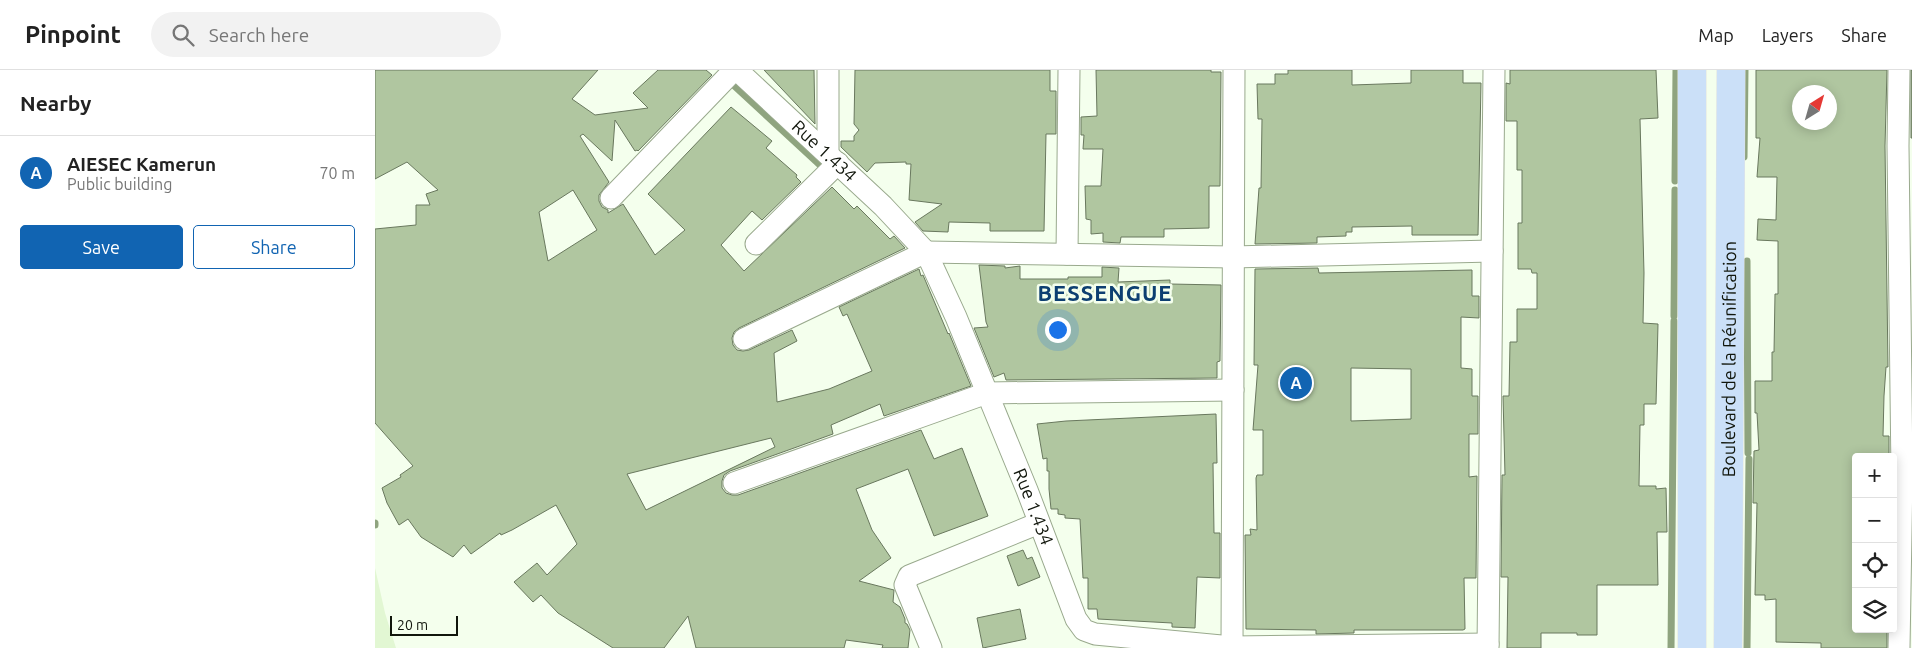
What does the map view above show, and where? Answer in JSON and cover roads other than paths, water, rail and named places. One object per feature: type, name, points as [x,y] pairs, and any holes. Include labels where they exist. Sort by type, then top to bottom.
[{"type":"main road","points":[[1692,70],[1692,648]]},
{"type":"main road","name":"Boulevard de la Réunification","points":[[1728,648],[1731,70]]},
{"type":"street","name":"Rue 1.434","points":[[735,70],[833,158],[927,252],[957,317],[1076,619],[1085,630],[1095,634],[1232,647],[1488,646]]},
{"type":"street","points":[[611,198],[735,70]]},
{"type":"street","points":[[756,244],[833,158],[828,70]]},
{"type":"street","points":[[1067,254],[1069,70]]},
{"type":"street","points":[[1232,647],[1234,70]]},
{"type":"street","points":[[1488,646],[1494,70]]},
{"type":"street","points":[[1899,70],[1905,146],[1907,473],[1905,624],[1899,648]]},
{"type":"street","points":[[744,339],[927,252],[1233,256],[1492,251]]},
{"type":"street","points":[[734,484],[987,393],[1233,390]]},
{"type":"street","points":[[931,648],[905,585],[909,576],[1039,523]]},
{"type":"waterway","points":[[1675,181],[1676,70]]},
{"type":"waterway","points":[[1744,157],[1745,70]]},
{"type":"waterway","points":[[729,81],[821,166]]},
{"type":"waterway","points":[[1674,316],[1675,190]]},
{"type":"waterway","points":[[1747,261],[1748,453]]},
{"type":"waterway","points":[[1671,648],[1674,321]]},
{"type":"waterway","points":[[1747,648],[1749,459]]},
{"type":"place","name":"AIESEC Kamerun","points":[[1296,383]]},
{"type":"district","name":"BESSENGUE","points":[[1105,293]]}]
